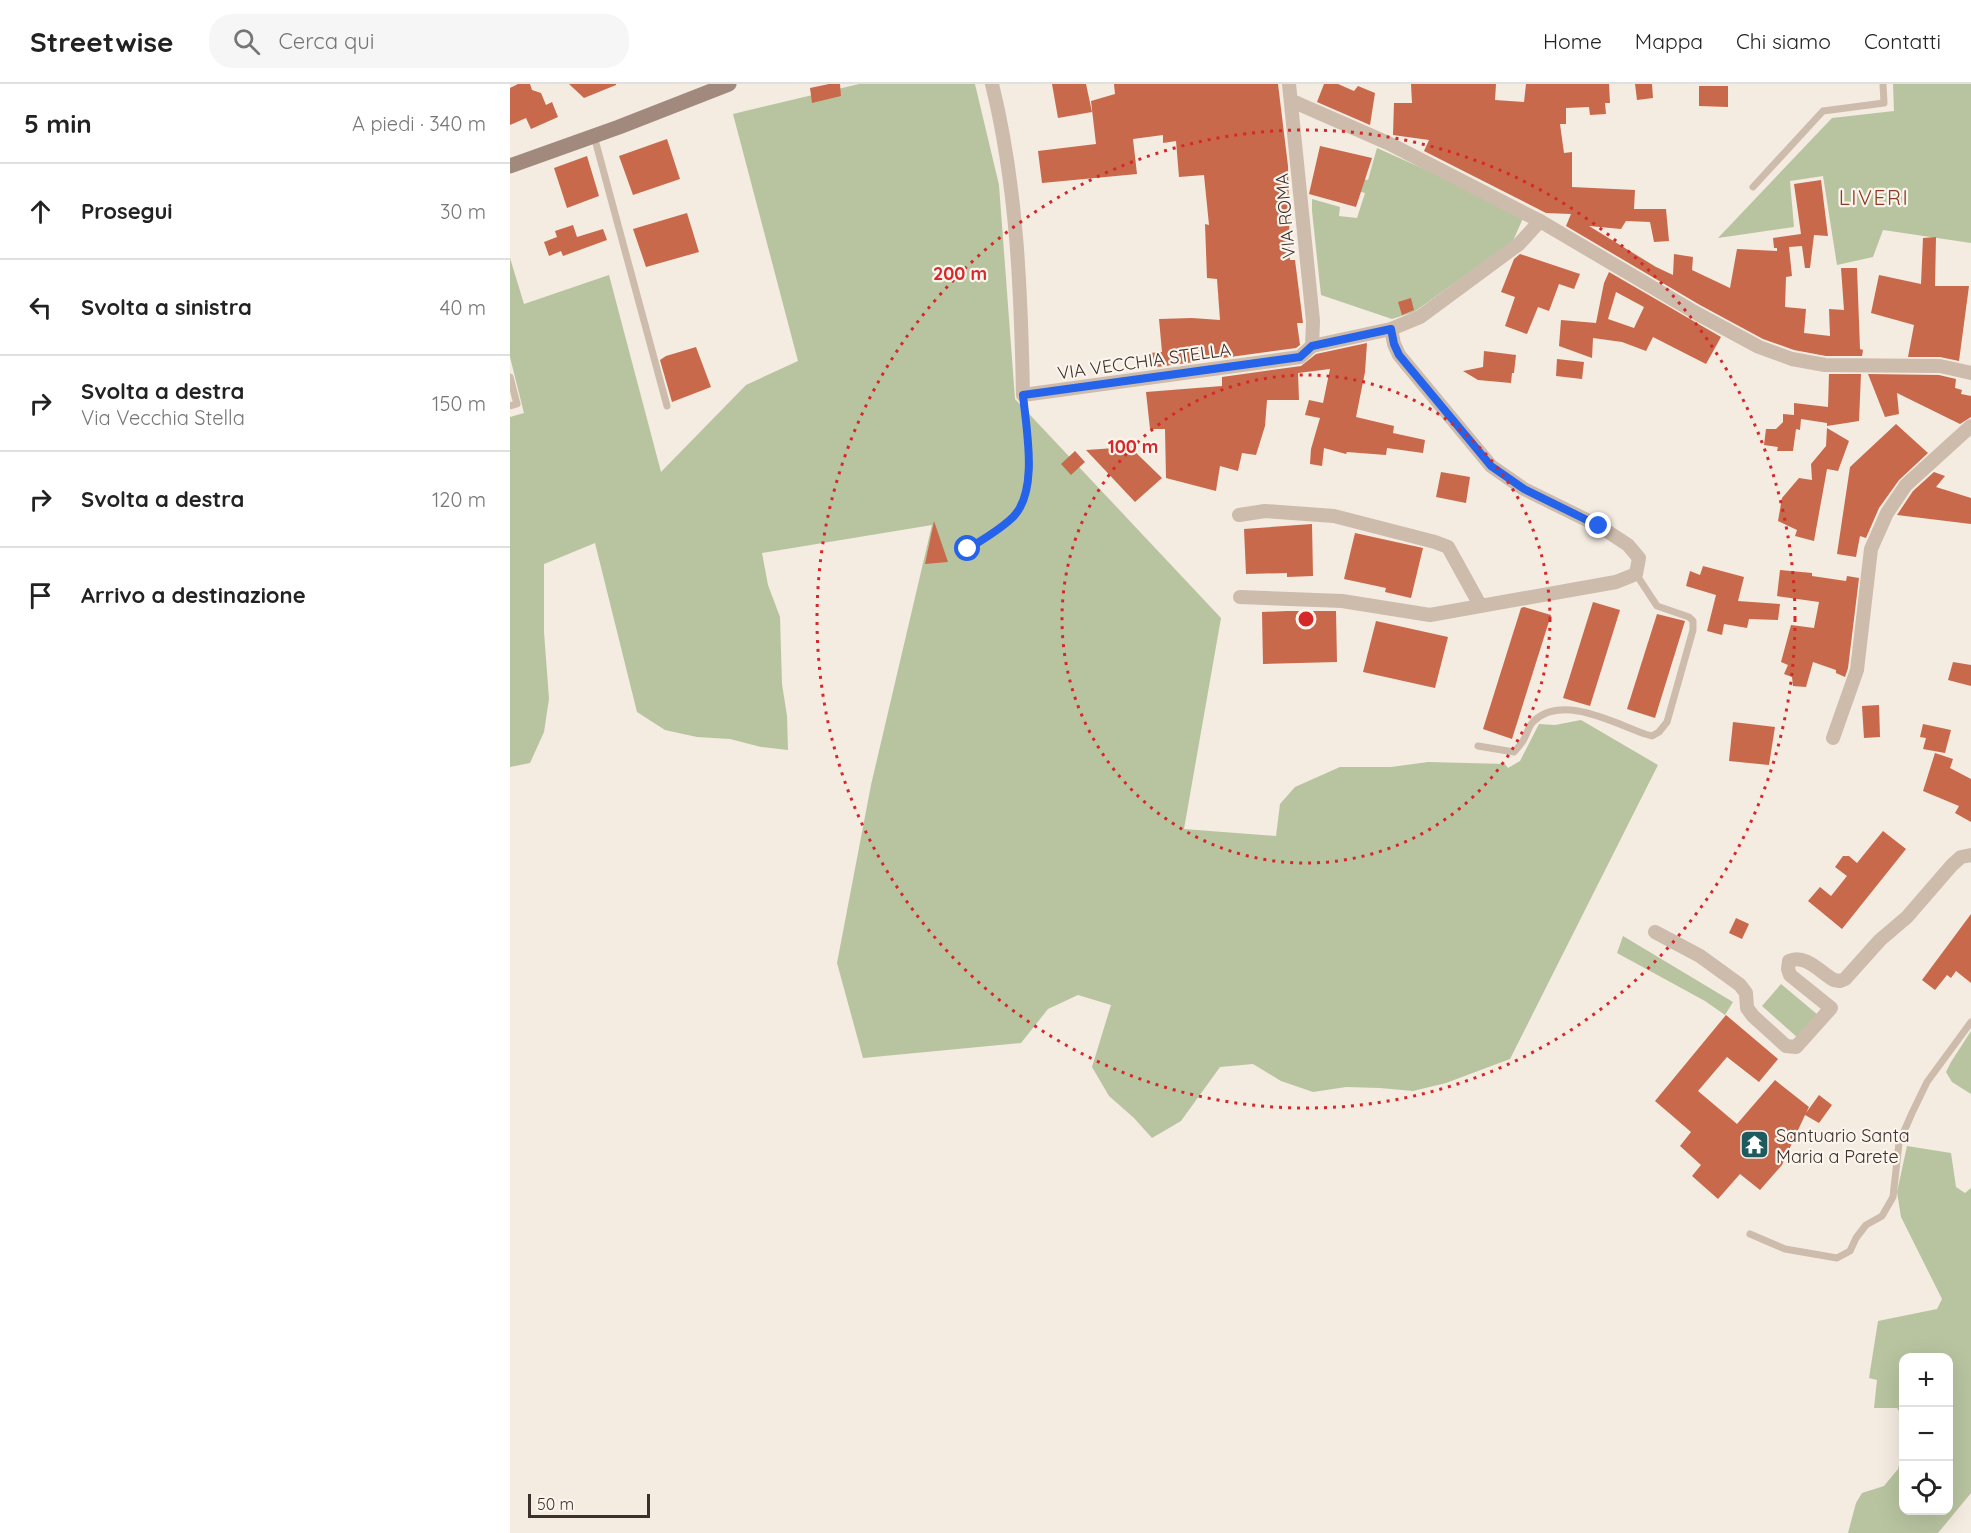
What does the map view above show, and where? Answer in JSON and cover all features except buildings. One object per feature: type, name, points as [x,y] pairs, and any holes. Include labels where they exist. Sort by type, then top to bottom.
[{"type":"main road","points":[[510,166],[729,84]]},
{"type":"street","points":[[992,84],[1010,189],[1022,296],[1023,395]]},
{"type":"street","name":"VIA ROMA","points":[[1289,84],[1313,321],[1312,346]]},
{"type":"street","points":[[1292,101],[1388,143],[1540,221],[1696,314],[1759,347],[1792,359],[1840,366],[1940,366],[1971,373]]},
{"type":"street","name":"VIA VECCHIA STELLA","points":[[1023,395],[1300,357],[1312,346],[1391,329],[1420,317],[1519,244],[1540,221]]},
{"type":"street","points":[[1240,597],[1342,601],[1430,615],[1616,582],[1636,574],[1639,558],[1629,545],[1599,526],[1524,489],[1491,466],[1399,355],[1391,329]]},
{"type":"street","points":[[1833,738],[1857,670],[1871,549],[1887,513],[1906,485],[1971,426]]},
{"type":"street","points":[[1239,515],[1304,512],[1334,516],[1435,542],[1448,547],[1480,605]]},
{"type":"street","points":[[1655,932],[1700,956],[1740,985],[1746,993],[1747,1008],[1750,1012],[1786,1046],[1792,1048],[1799,1045],[1831,1008],[1790,975],[1789,961],[1796,958],[1804,960],[1834,980],[1845,979],[1880,940],[1907,917],[1952,865],[1961,857],[1971,855]]},
{"type":"lane","points":[[1753,187],[1823,111],[1884,103],[1883,84]]},
{"type":"lane","points":[[594,136],[666,406]]},
{"type":"lane","points":[[510,377],[517,404],[510,406]]},
{"type":"lane","points":[[968,549],[996,531],[1015,515],[1026,491],[1030,471],[1023,395]]},
{"type":"lane","points":[[1478,746],[1514,752],[1532,722],[1543,714],[1558,709],[1580,711],[1652,736],[1659,732],[1667,722],[1693,630],[1692,621],[1689,617],[1657,606],[1636,574]]},
{"type":"lane","points":[[1750,1234],[1785,1248],[1837,1258],[1850,1251],[1866,1225],[1882,1216],[1893,1197],[1899,1143],[1912,1113],[1927,1082],[1971,1022]]},
{"type":"green space","points":[[859,84],[975,84],[999,185],[1015,399],[1221,618],[1184,829],[1276,836],[1280,804],[1295,787],[1340,767],[1391,767],[1428,762],[1505,764],[1508,768],[1520,761],[1539,724],[1555,725],[1581,720],[1658,765],[1510,1059],[1446,1083],[1413,1091],[1346,1087],[1313,1092],[1281,1081],[1253,1064],[1220,1067],[1181,1121],[1152,1138],[1109,1096],[1092,1067],[1111,1005],[1078,995],[1048,1009],[1021,1043],[863,1058],[837,963],[871,785],[932,525],[762,553],[768,585],[780,617],[782,684],[787,716],[788,750],[665,730],[637,712],[595,543],[544,564],[544,632],[549,699],[544,732],[530,763],[510,767],[510,417],[524,413],[510,357],[510,258],[524,304],[609,275],[661,472],[746,385],[798,361],[733,114]]},
{"type":"green space","points":[[1893,84],[1971,84],[1971,243],[1883,230],[1873,257],[1837,265],[1823,176],[1790,181],[1794,227],[1718,238],[1832,118],[1894,111]]},
{"type":"green space","points":[[1377,148],[1523,218],[1513,241],[1414,312],[1392,319],[1321,295],[1312,211],[1312,199],[1340,207],[1339,216],[1357,218],[1365,193],[1350,189],[1354,177],[1368,180]]},
{"type":"green space","points":[[1623,936],[1733,1002],[1725,1015],[1705,1001],[1617,953]]},
{"type":"green space","points":[[1781,984],[1818,1015],[1798,1038],[1762,1006]]},
{"type":"green space","points":[[1971,1031],[1971,1094],[1952,1082],[1946,1072]]},
{"type":"green space","points":[[1907,1146],[1951,1153],[1956,1187],[1965,1193],[1971,1188],[1971,1493],[1953,1515],[1953,1353],[1899,1353],[1899,1411],[1897,1408],[1874,1408],[1877,1380],[1869,1378],[1878,1321],[1937,1309],[1942,1299],[1901,1217],[1897,1192]]},
{"type":"green space","points":[[1899,1465],[1899,1515],[1953,1515],[1938,1533],[1848,1533],[1856,1503],[1862,1493],[1884,1486]]},
{"type":"place","name":"Santuario Santa Maria a Parete","points":[[1755,1145]]},
{"type":"district","name":"LIVERI","points":[[1874,197]]},
{"type":"route","points":[[968,549],[996,531],[1015,515],[1026,491],[1030,471],[1023,395],[1300,357],[1312,346],[1391,329],[1399,355],[1491,466],[1524,489],[1599,526]]}]
